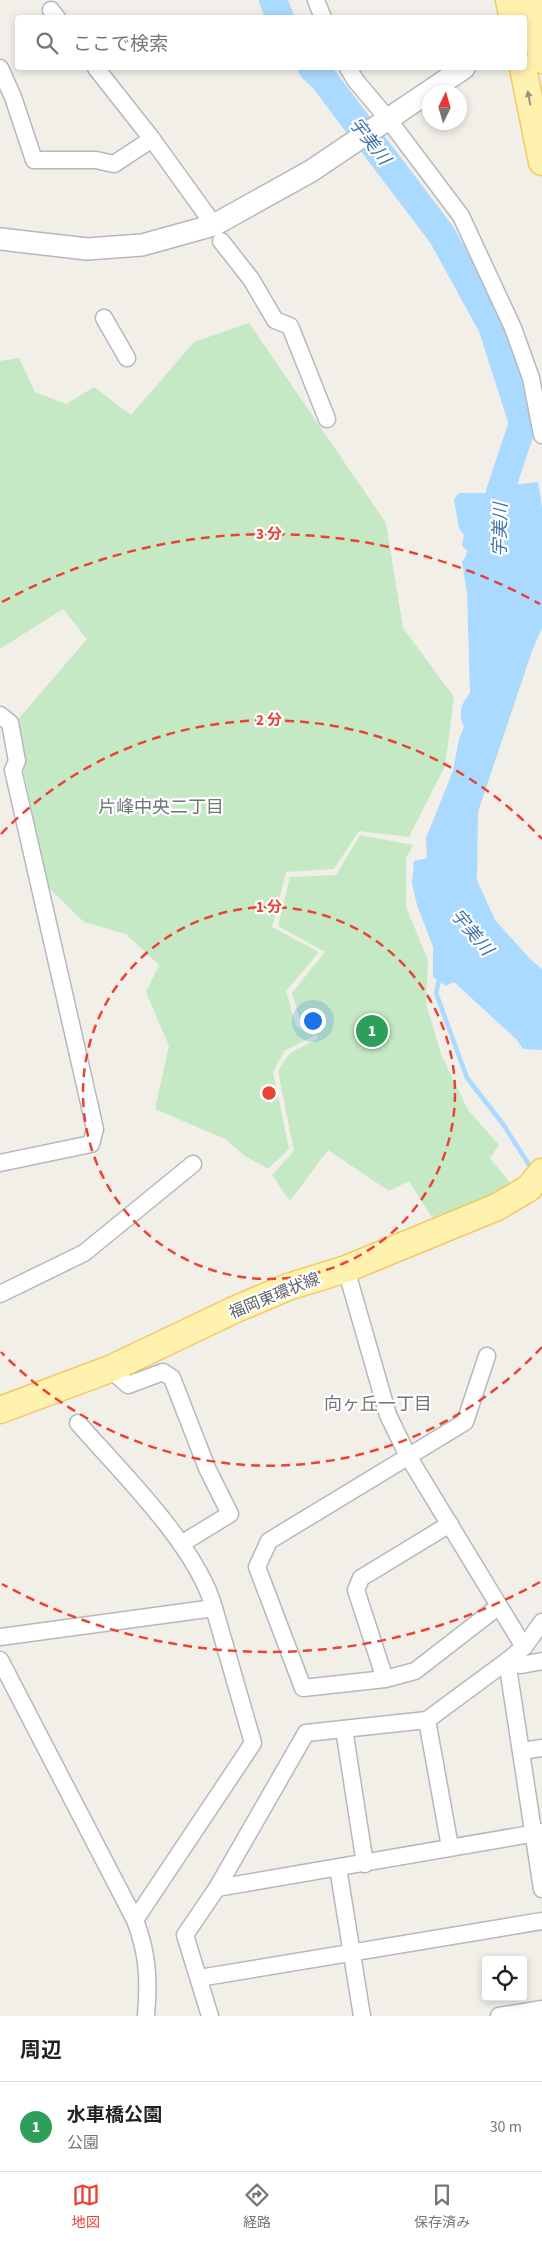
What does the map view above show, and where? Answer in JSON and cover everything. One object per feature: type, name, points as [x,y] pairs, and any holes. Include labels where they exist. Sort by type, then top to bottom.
[{"type":"main road","points":[[509,0],[527,15]]},
{"type":"main road","points":[[528,16],[542,60]]},
{"type":"main road","points":[[523,70],[542,162]]},
{"type":"main road","name":"福岡東環状線","points":[[0,1410],[110,1369],[288,1287],[346,1269],[497,1208],[535,1180]]},
{"type":"street","points":[[316,0],[322,15]]},
{"type":"street","points":[[0,68],[13,97],[34,160],[96,160],[114,164],[152,139]]},
{"type":"street","points":[[98,70],[152,139],[252,279],[275,320],[290,326],[327,419]]},
{"type":"street","points":[[349,70],[461,216],[513,328],[531,378],[542,435]]},
{"type":"street","points":[[0,240],[87,249],[142,245],[218,233],[461,70]]},
{"type":"street","points":[[104,318],[127,358]]},
{"type":"street","points":[[0,1163],[91,1144],[95,1129],[6,772],[17,760],[3,719]]},
{"type":"street","points":[[0,1294],[84,1253],[193,1164]]},
{"type":"street","points":[[346,1269],[388,1415],[408,1456],[524,1647]]},
{"type":"street","points":[[487,1356],[465,1422],[269,1541],[258,1567],[303,1688],[385,1679],[414,1671],[500,1606]]},
{"type":"street","points":[[110,1369],[128,1385],[162,1372],[172,1378],[207,1468],[230,1514],[180,1544]]},
{"type":"street","points":[[78,1423],[180,1544],[209,1591],[253,1743],[135,1920]]},
{"type":"street","points":[[385,1679],[356,1590],[361,1578],[450,1524]]},
{"type":"street","points":[[0,1637],[214,1608]]},
{"type":"street","points":[[210,2016],[185,1935],[217,1888],[306,1733],[426,1720],[508,1661],[524,1647],[542,1622]]},
{"type":"street","points":[[0,1660],[135,1920],[144,1943],[149,1979],[146,2016]]},
{"type":"street","points":[[508,1661],[521,1665],[542,1661]]},
{"type":"street","points":[[508,1661],[522,1751],[538,1833],[542,1889]]},
{"type":"street","points":[[426,1720],[450,1847]]},
{"type":"street","points":[[344,1729],[365,1864]]},
{"type":"street","points":[[522,1751],[542,1748]]},
{"type":"street","points":[[217,1888],[538,1833]]},
{"type":"street","points":[[338,1868],[362,2016]]},
{"type":"street","points":[[199,1978],[542,1921]]},
{"type":"street","points":[[499,2016],[542,2009]]},
{"type":"green space","points":[[249,323],[386,523],[403,628],[454,697],[445,766],[409,837],[359,831],[334,869],[286,872],[272,927],[319,952],[286,991],[296,1026],[315,1036],[285,1050],[273,1072],[289,1149],[268,1169],[245,1156],[225,1139],[155,1109],[169,1046],[146,992],[159,965],[126,934],[84,922],[47,886],[14,724],[87,639],[63,609],[0,649],[0,361],[19,358],[35,392],[66,404],[94,387],[131,415],[194,342]]},
{"type":"green space","points":[[360,835],[413,845],[406,858],[406,907],[428,960],[426,1003],[441,1054],[468,1110],[499,1145],[490,1158],[511,1184],[438,1227],[409,1181],[389,1191],[328,1150],[290,1201],[272,1175],[294,1151],[278,1071],[290,1053],[319,1038],[301,1023],[292,993],[325,952],[278,926],[290,877],[336,875]]},
{"type":"water","points":[[538,482],[542,507],[542,628],[532,651],[478,812],[477,880],[495,920],[531,960],[542,969],[542,1050],[523,1049],[517,1040],[454,982],[446,986],[433,977],[433,947],[417,905],[412,883],[414,861],[427,858],[426,838],[453,771],[459,739],[464,727],[461,709],[470,693],[467,593],[462,562],[467,550],[462,546],[464,535],[459,528],[454,499],[459,493],[489,493],[512,485]]},
{"type":"waterway","name":"宇美川","points":[[273,0],[279,15]]},
{"type":"waterway","name":"宇美川","points":[[314,70],[322,77],[442,235],[492,326],[523,423],[500,492],[500,525]]},
{"type":"waterway","points":[[440,976],[436,993],[467,1078],[503,1124],[533,1171]]},
{"type":"place","name":"水車橋公園","points":[[372,1031]]},
{"type":"district","name":"片峰中央二丁目","points":[[161,807]]},
{"type":"district","name":"向ヶ丘一丁目","points":[[378,1404]]}]
